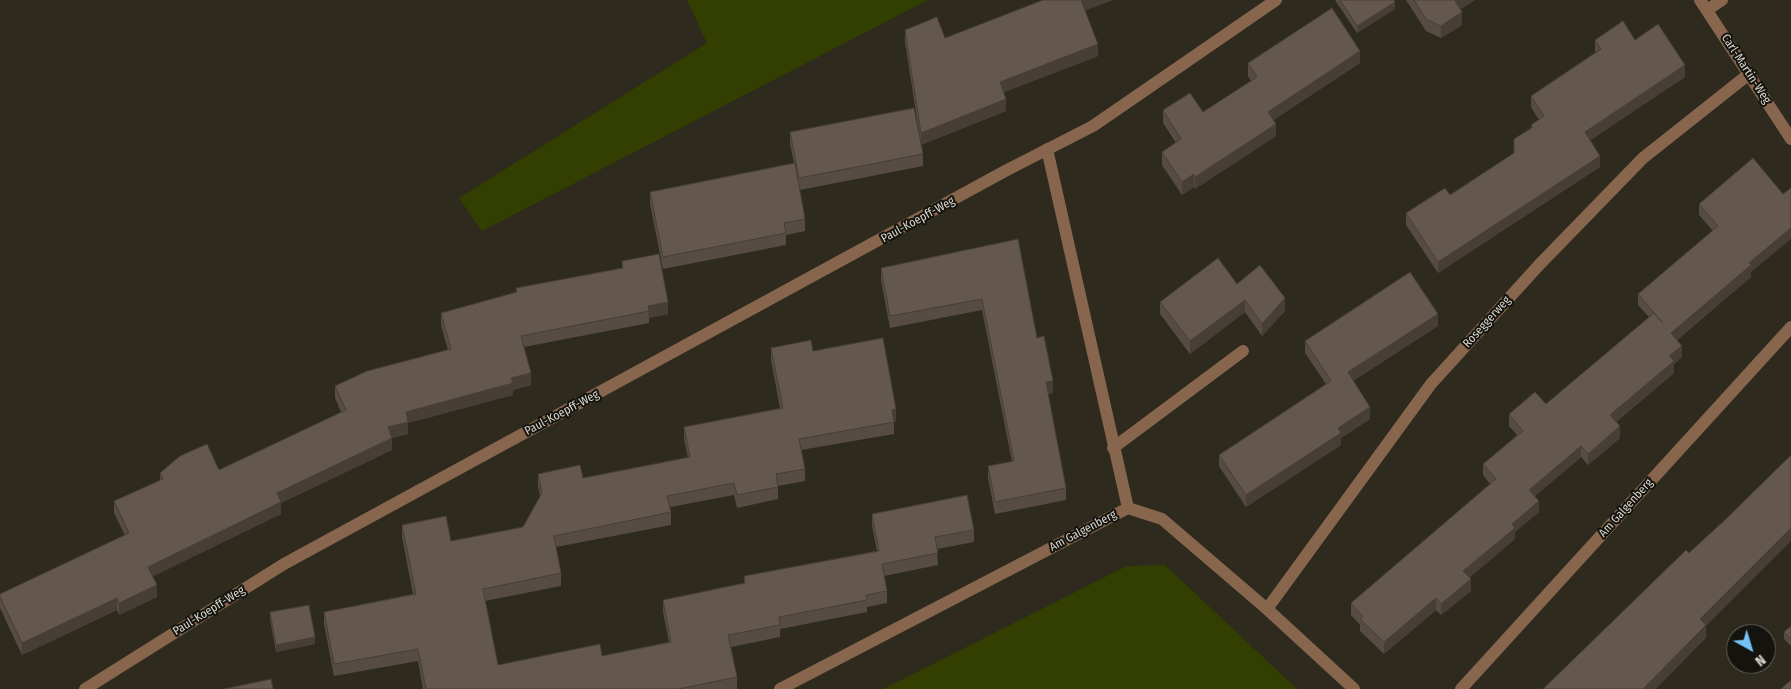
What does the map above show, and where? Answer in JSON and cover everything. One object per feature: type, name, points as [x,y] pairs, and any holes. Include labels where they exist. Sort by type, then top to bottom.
[{"type":"street","name":"Paul-Koepff-Weg","points":[[85,689],[284,564],[1047,149],[1093,126],[1276,0]]},
{"type":"street","points":[[1704,5],[1722,0]]},
{"type":"street","name":"Carl-Martin-Weg","points":[[1704,5],[1791,139]]},
{"type":"street","name":"Roseggerweg","points":[[1267,608],[1437,377],[1539,265],[1643,158],[1750,74]]},
{"type":"street","points":[[1047,149],[1112,448],[1128,508]]},
{"type":"street","name":"Am Galgenberg","points":[[1461,689],[1791,327]]},
{"type":"street","points":[[1112,448],[1243,351]]},
{"type":"street","name":"Am Galgenberg","points":[[780,689],[1128,508],[1162,519],[1267,608],[1354,689]]},
{"type":"green space","points":[[687,0],[928,0],[482,231],[459,198],[707,43]]},
{"type":"green space","points":[[1165,565],[1297,689],[883,689],[1127,566]]},
{"type":"building","points":[[1043,0],[1081,0],[1098,44],[1000,82],[1006,99],[921,133],[905,30],[937,17],[945,38]]},
{"type":"building","points":[[1340,0],[1394,0],[1395,2],[1357,26]]},
{"type":"building","points":[[1414,0],[1456,0],[1462,12],[1441,26],[1426,19]]},
{"type":"building","points":[[1332,8],[1360,51],[1268,112],[1276,124],[1195,177],[1194,174],[1182,182],[1162,152],[1181,139],[1163,110],[1190,93],[1203,112],[1257,77],[1248,63]]},
{"type":"building","points":[[1623,21],[1635,40],[1658,24],[1685,65],[1585,132],[1600,156],[1438,262],[1406,213],[1445,188],[1450,195],[1514,153],[1514,139],[1533,127],[1531,125],[1544,116],[1531,96],[1601,49],[1595,40]]},
{"type":"building","points":[[914,108],[923,154],[799,178],[790,132]]},
{"type":"building","points":[[1753,158],[1783,194],[1791,188],[1791,228],[1749,263],[1751,265],[1671,333],[1682,346],[1669,356],[1674,361],[1610,415],[1620,426],[1588,454],[1581,446],[1529,490],[1539,501],[1512,524],[1515,528],[1463,571],[1471,579],[1441,604],[1436,598],[1384,642],[1360,619],[1363,617],[1351,603],[1496,479],[1483,464],[1523,431],[1509,414],[1535,392],[1546,404],[1654,313],[1663,323],[1638,294],[1718,226],[1699,204]]},
{"type":"building","points":[[795,163],[805,219],[784,223],[786,233],[663,257],[650,192]]},
{"type":"building","points":[[1018,239],[1037,338],[1044,336],[1053,381],[1046,382],[1066,488],[995,502],[988,466],[1014,461],[982,299],[890,316],[881,268]]},
{"type":"building","points":[[659,254],[668,302],[648,306],[649,311],[521,336],[531,373],[511,378],[513,383],[406,412],[408,422],[388,427],[392,438],[277,493],[281,502],[148,567],[157,585],[119,603],[117,598],[22,643],[0,594],[129,533],[114,501],[163,479],[160,473],[180,456],[207,444],[219,470],[346,410],[335,386],[367,371],[451,349],[441,313],[517,292],[516,288],[623,268],[622,261]]},
{"type":"building","points":[[1218,258],[1237,284],[1260,265],[1285,298],[1262,324],[1245,300],[1190,341],[1160,302]]},
{"type":"building","points":[[1410,272],[1438,314],[1348,372],[1370,407],[1338,428],[1341,433],[1246,495],[1219,455],[1331,381],[1305,341]]},
{"type":"building","points":[[883,338],[896,409],[892,410],[894,422],[799,439],[805,469],[776,474],[778,487],[737,495],[734,483],[667,496],[671,512],[554,536],[561,573],[483,589],[498,665],[600,644],[602,656],[671,642],[663,600],[745,583],[744,576],[879,551],[872,514],[967,495],[974,530],[935,537],[938,553],[882,564],[887,591],[866,595],[867,600],[779,617],[780,625],[728,635],[737,677],[678,689],[426,689],[418,649],[334,664],[324,612],[416,594],[402,525],[446,516],[451,541],[523,527],[542,493],[538,474],[580,465],[583,478],[690,457],[684,427],[783,408],[771,348],[811,340],[813,351]]},
{"type":"building","points":[[1791,455],[1791,528],[1700,619],[1706,625],[1643,689],[1543,689],[1686,550],[1689,553]]},
{"type":"building","points":[[309,605],[315,637],[276,645],[270,612]]},
{"type":"building","points":[[1791,626],[1791,639],[1784,632]]},
{"type":"building","points":[[271,679],[273,689],[224,689]]},
{"type":"building","points":[[1791,680],[1791,689],[1781,689]]}]
